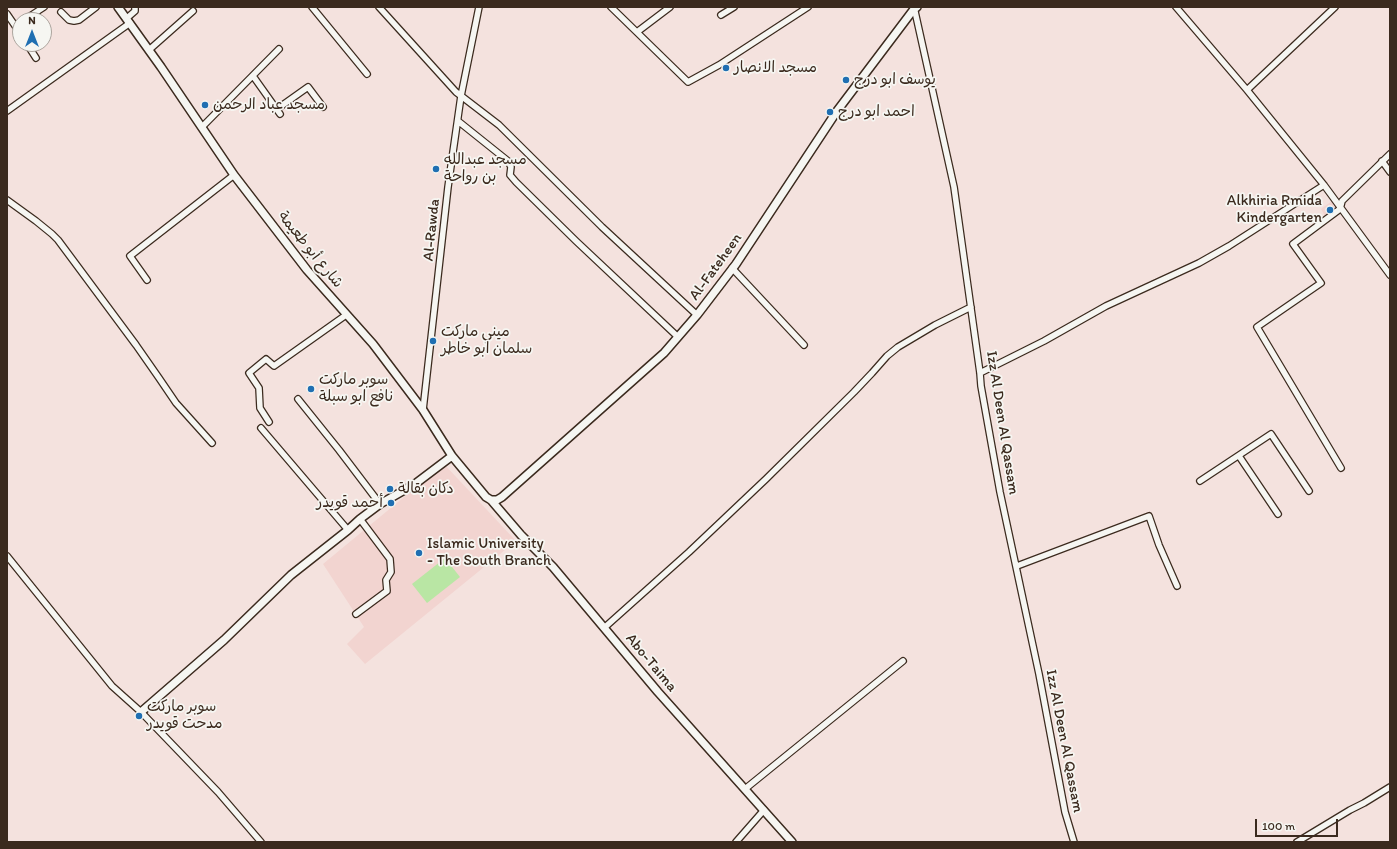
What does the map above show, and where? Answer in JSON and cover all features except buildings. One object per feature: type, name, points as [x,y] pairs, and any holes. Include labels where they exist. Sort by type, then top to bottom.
[{"type":"street","points":[[61,12],[69,20],[74,21],[79,20],[96,7]]},
{"type":"street","name":"شارع أبو طعيمة","points":[[118,7],[234,175],[307,270],[372,344],[423,410],[452,456],[486,497],[491,500]]},
{"type":"street","points":[[7,111],[128,20],[135,11],[135,7]]},
{"type":"street","points":[[312,7],[367,74]]},
{"type":"street","points":[[379,7],[451,87],[499,125],[602,227],[697,315]]},
{"type":"street","name":"Al-Rawda","points":[[423,410],[443,231],[458,121],[479,7]]},
{"type":"street","points":[[611,7],[688,82],[720,65],[808,7]]},
{"type":"street","points":[[637,32],[670,7]]},
{"type":"street","points":[[721,15],[734,7]]},
{"type":"street","points":[[1176,7],[1247,90],[1324,185],[1340,209],[1390,275]]},
{"type":"street","points":[[1247,90],[1335,7]]},
{"type":"street","name":"Al-Fateheen","points":[[491,500],[497,500],[502,497],[664,353],[697,315],[732,268],[836,111],[915,8]]},
{"type":"street","name":"Izz Al Deen Al Qassam","points":[[915,8],[954,187],[981,386],[1000,492],[1017,566],[1065,812],[1074,842]]},
{"type":"street","points":[[149,50],[193,12]]},
{"type":"street","points":[[202,127],[279,49]]},
{"type":"street","points":[[32,52],[36,58]]},
{"type":"street","points":[[254,76],[278,111],[308,87],[323,107]]},
{"type":"street","points":[[458,121],[508,161],[511,167],[510,175],[516,182],[576,242],[678,336]]},
{"type":"street","points":[[1341,468],[1257,327],[1321,283],[1293,244],[1340,209],[1342,201],[1390,154]]},
{"type":"street","points":[[1382,161],[1390,172]]},
{"type":"street","points":[[147,280],[130,256],[234,175]]},
{"type":"street","points":[[980,373],[1044,341],[1106,306],[1198,263],[1229,246],[1324,185]]},
{"type":"street","points":[[7,200],[55,237],[136,345],[176,403],[212,443]]},
{"type":"street","points":[[732,268],[804,345]]},
{"type":"street","points":[[604,628],[689,552],[766,479],[858,388],[887,356],[898,347],[935,325],[971,307]]},
{"type":"street","points":[[269,422],[260,408],[259,388],[249,373],[266,359],[274,366],[346,315]]},
{"type":"street","points":[[298,399],[380,504]]},
{"type":"street","points":[[261,428],[348,530]]},
{"type":"street","points":[[1200,481],[1271,434],[1309,491]]},
{"type":"street","points":[[141,712],[224,640],[292,575],[360,519],[380,504],[415,484],[452,456]]},
{"type":"street","points":[[1239,456],[1278,514]]},
{"type":"street","name":"Abo-Taima","points":[[491,500],[521,535],[553,567],[658,692],[792,842]]},
{"type":"street","points":[[1017,566],[1149,516],[1177,586]]},
{"type":"street","points":[[356,614],[387,591],[386,580],[391,572],[390,559],[360,519]]},
{"type":"street","points":[[7,556],[9,563],[112,686],[141,712],[218,792],[260,842]]},
{"type":"street","points":[[745,789],[903,661]]},
{"type":"street","points":[[1297,842],[1390,787]]},
{"type":"street","points":[[736,842],[764,810]]},
{"type":"shaded area","name":"Alkhiria Rmida Kindergarten","points":[[1332,201],[1339,209],[1326,218],[1321,209]]},
{"type":"shaded area","name":"Islamic University - The South Branch","points":[[444,464],[516,541],[365,664],[347,644],[364,627],[323,564]]},
{"type":"green space","points":[[445,558],[460,577],[427,603],[412,584]]},
{"type":"place","name":"مسجد الانصار","points":[[726,68]]},
{"type":"place","name":"يوسف ابو درج","points":[[846,80]]},
{"type":"place","name":"مسجد عباد الرحمن","points":[[205,105]]},
{"type":"place","name":"احمد ابو درج","points":[[830,112]]},
{"type":"place","name":"مسجد عبدالله بن رواحة","points":[[436,169]]},
{"type":"place","name":"Alkhiria Rmida Kindergarten","points":[[1330,210]]},
{"type":"place","name":"ميني ماركت سلمان ابو خاطر","points":[[433,341]]},
{"type":"place","name":"سوبر ماركت نافع ابو سبلة","points":[[311,389]]},
{"type":"place","name":"دكان بقالة","points":[[390,489]]},
{"type":"place","name":"أحمد قويدر","points":[[391,503]]},
{"type":"place","name":"Islamic University - The South Branch","points":[[419,553]]},
{"type":"place","name":"سوبر ماركت مدحت قويدر","points":[[139,716]]}]
